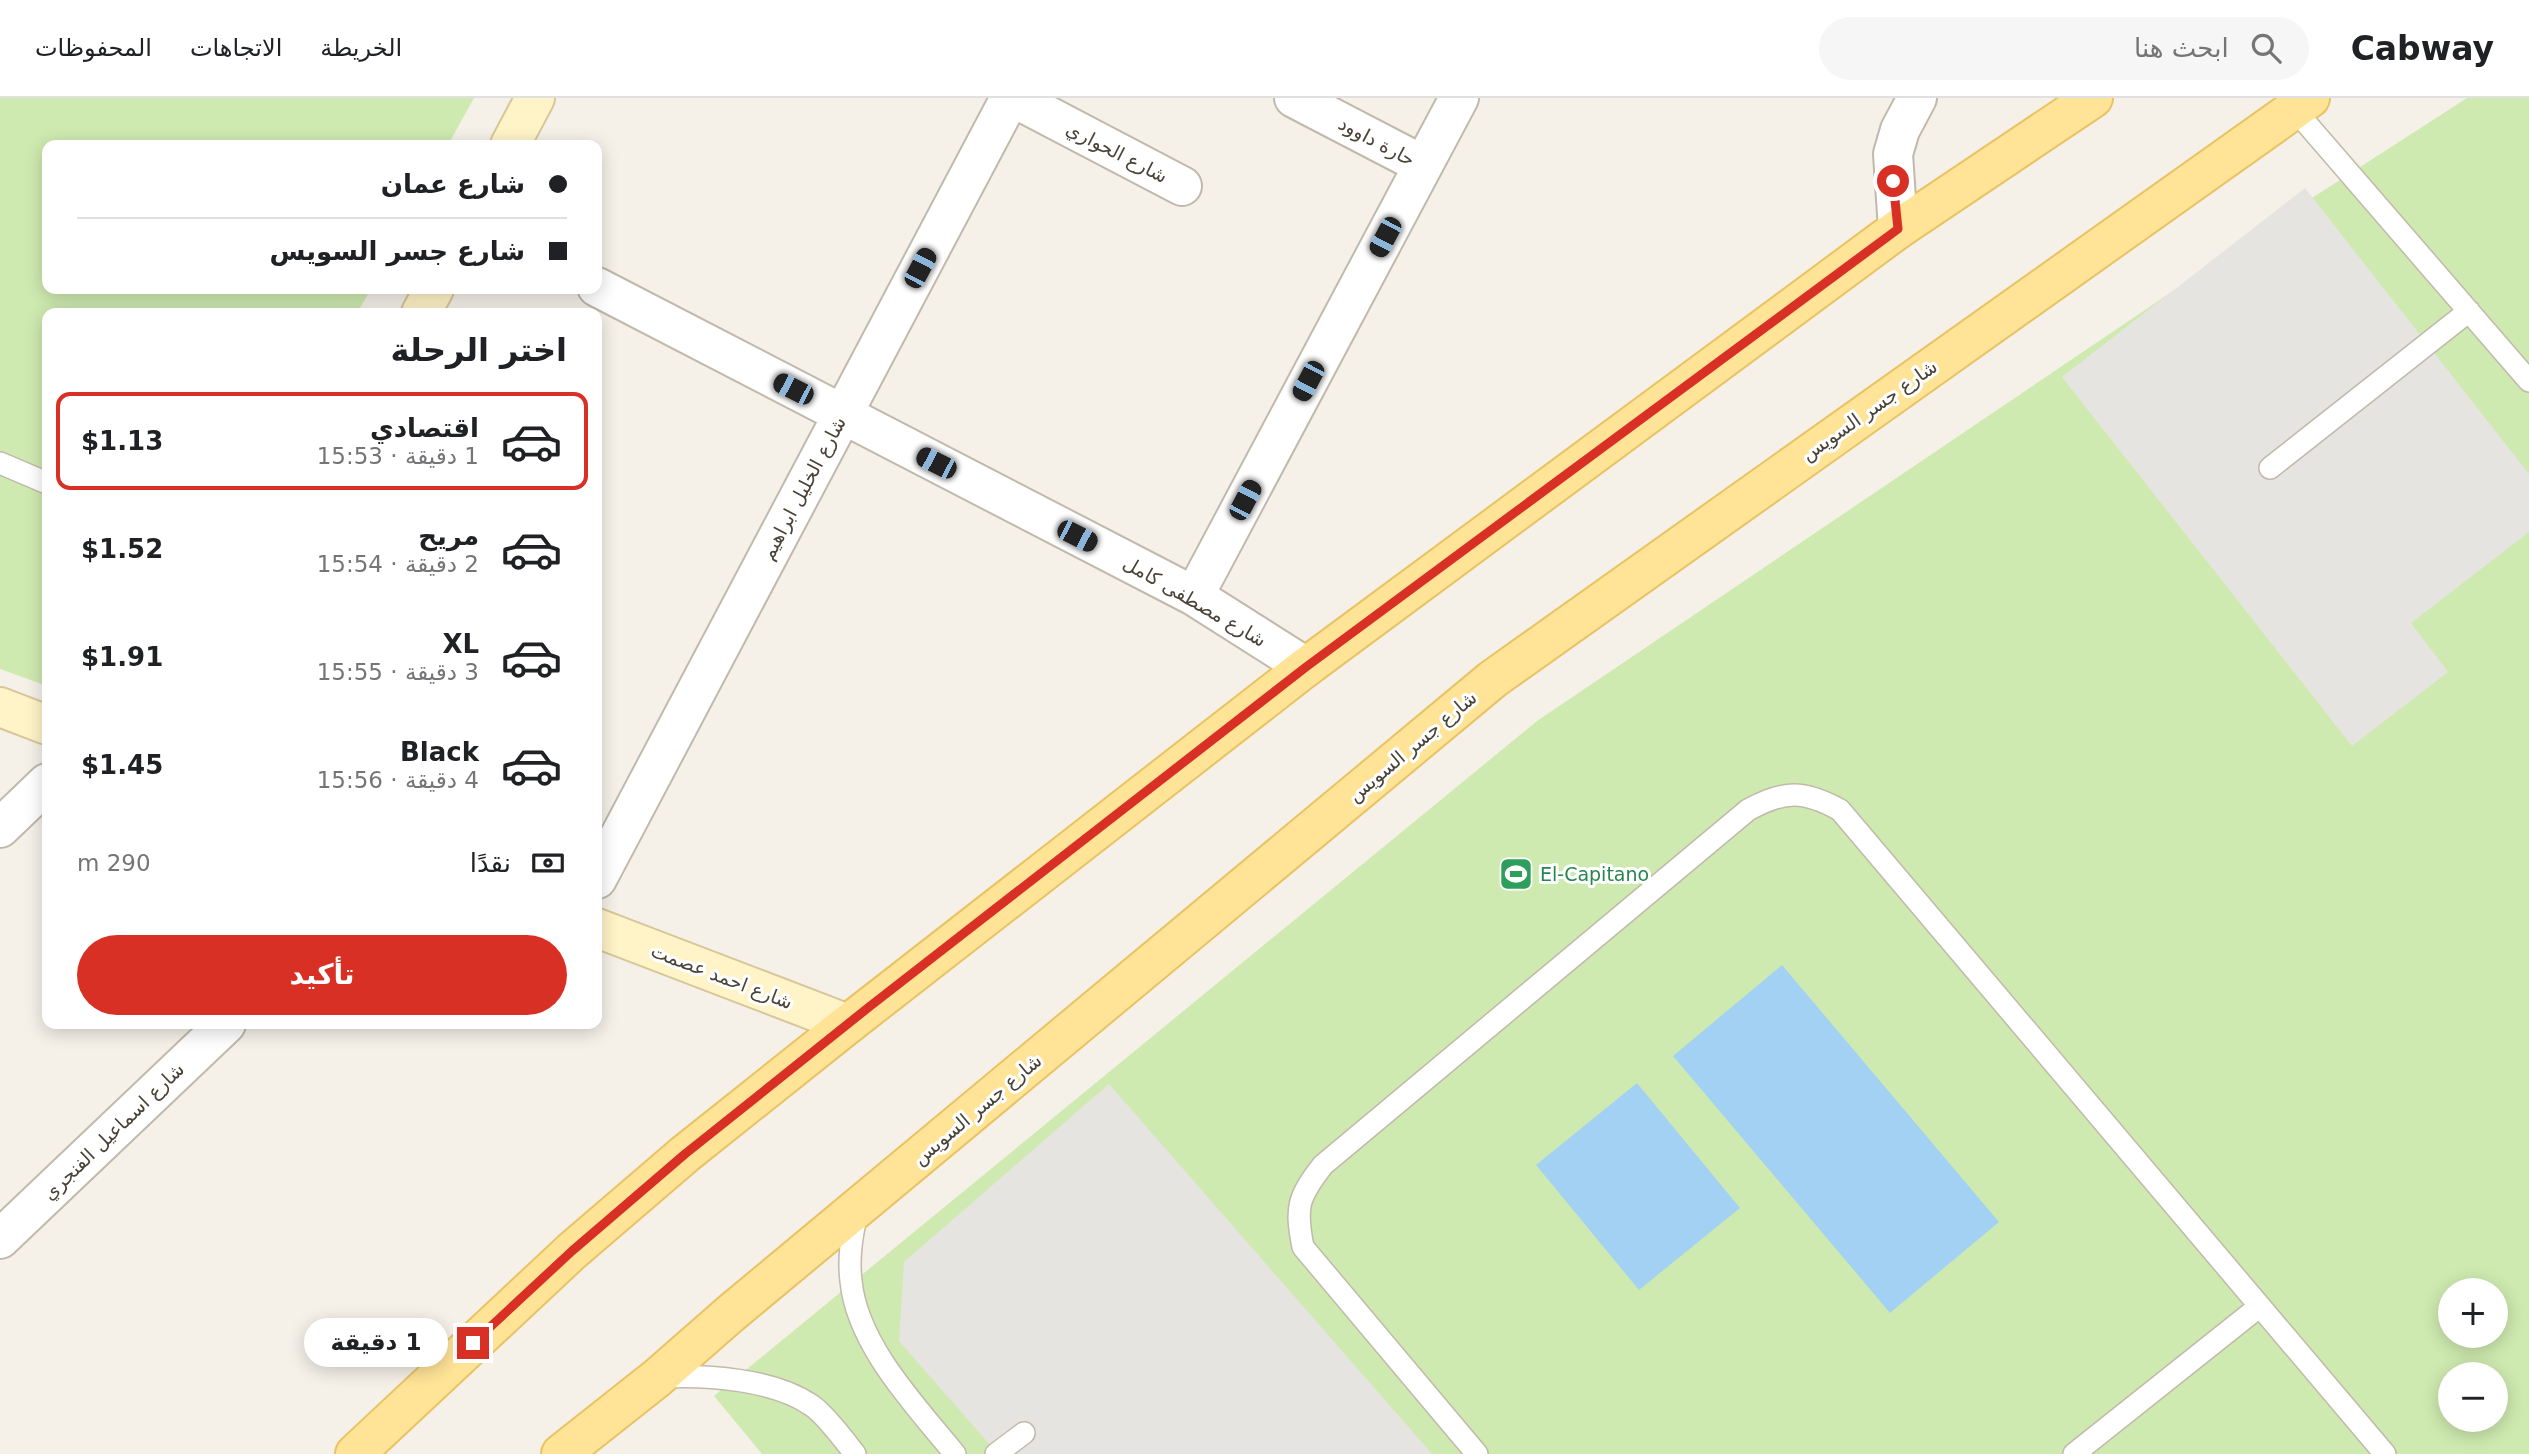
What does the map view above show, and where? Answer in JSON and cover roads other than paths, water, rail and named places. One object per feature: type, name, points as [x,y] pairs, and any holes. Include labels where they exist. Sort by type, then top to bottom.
[{"type":"main road","points":[[513,140],[535,98]]},
{"type":"main road","points":[[355,1454],[572,1251],[685,1154],[848,1024],[1306,667],[1898,229],[2093,98]]},
{"type":"main road","name":"شارع جسر السويس","points":[[561,1454],[657,1378],[730,1314],[1493,679],[2302,103]]},
{"type":"main road","points":[[0,707],[42,723]]},
{"type":"main road","name":"شارع احمد عصمت","points":[[602,930],[848,1024]]},
{"type":"street","name":"شارع الحواري","points":[[1012,98],[1182,186]]},
{"type":"street","name":"شارع الخليل ابراهيم","points":[[602,870],[1012,98]]},
{"type":"street","name":"حارة داوود","points":[[1294,98],[1423,165]]},
{"type":"street","points":[[1194,596],[1459,98]]},
{"type":"street","points":[[1898,229],[1892,155],[1900,130],[1917,98]]},
{"type":"street","name":"شارع مصطفى كامل","points":[[602,290],[1194,596],[1306,667]]},
{"type":"street","points":[[0,828],[42,788]]},
{"type":"street","name":"شارع اسماعيل الفنجري","points":[[0,1239],[221,1029]]},
{"type":"lane","points":[[2302,103],[2469,311],[2529,381]]},
{"type":"lane","points":[[2270,468],[2469,311]]},
{"type":"lane","points":[[0,463],[42,482]]},
{"type":"lane","points":[[1477,1454],[1303,1247],[1297,1218],[1304,1189],[1323,1166],[1748,810],[1769,798],[1794,794],[1819,798],[1840,810],[2385,1454]]},
{"type":"lane","points":[[857,1210],[849,1246],[851,1283],[860,1320],[906,1394],[955,1454]]},
{"type":"lane","points":[[2074,1454],[2260,1306]]},
{"type":"lane","points":[[657,1378],[697,1375],[776,1389],[812,1405],[855,1454]]},
{"type":"lane","points":[[996,1454],[1024,1433]]},
{"type":"water","points":[[1782,965],[1999,1222],[1890,1313],[1673,1056]]},
{"type":"water","points":[[1637,1083],[1740,1208],[1639,1290],[1536,1165]]},
{"type":"place","name":"El-Capitano","points":[[1516,874]]}]
